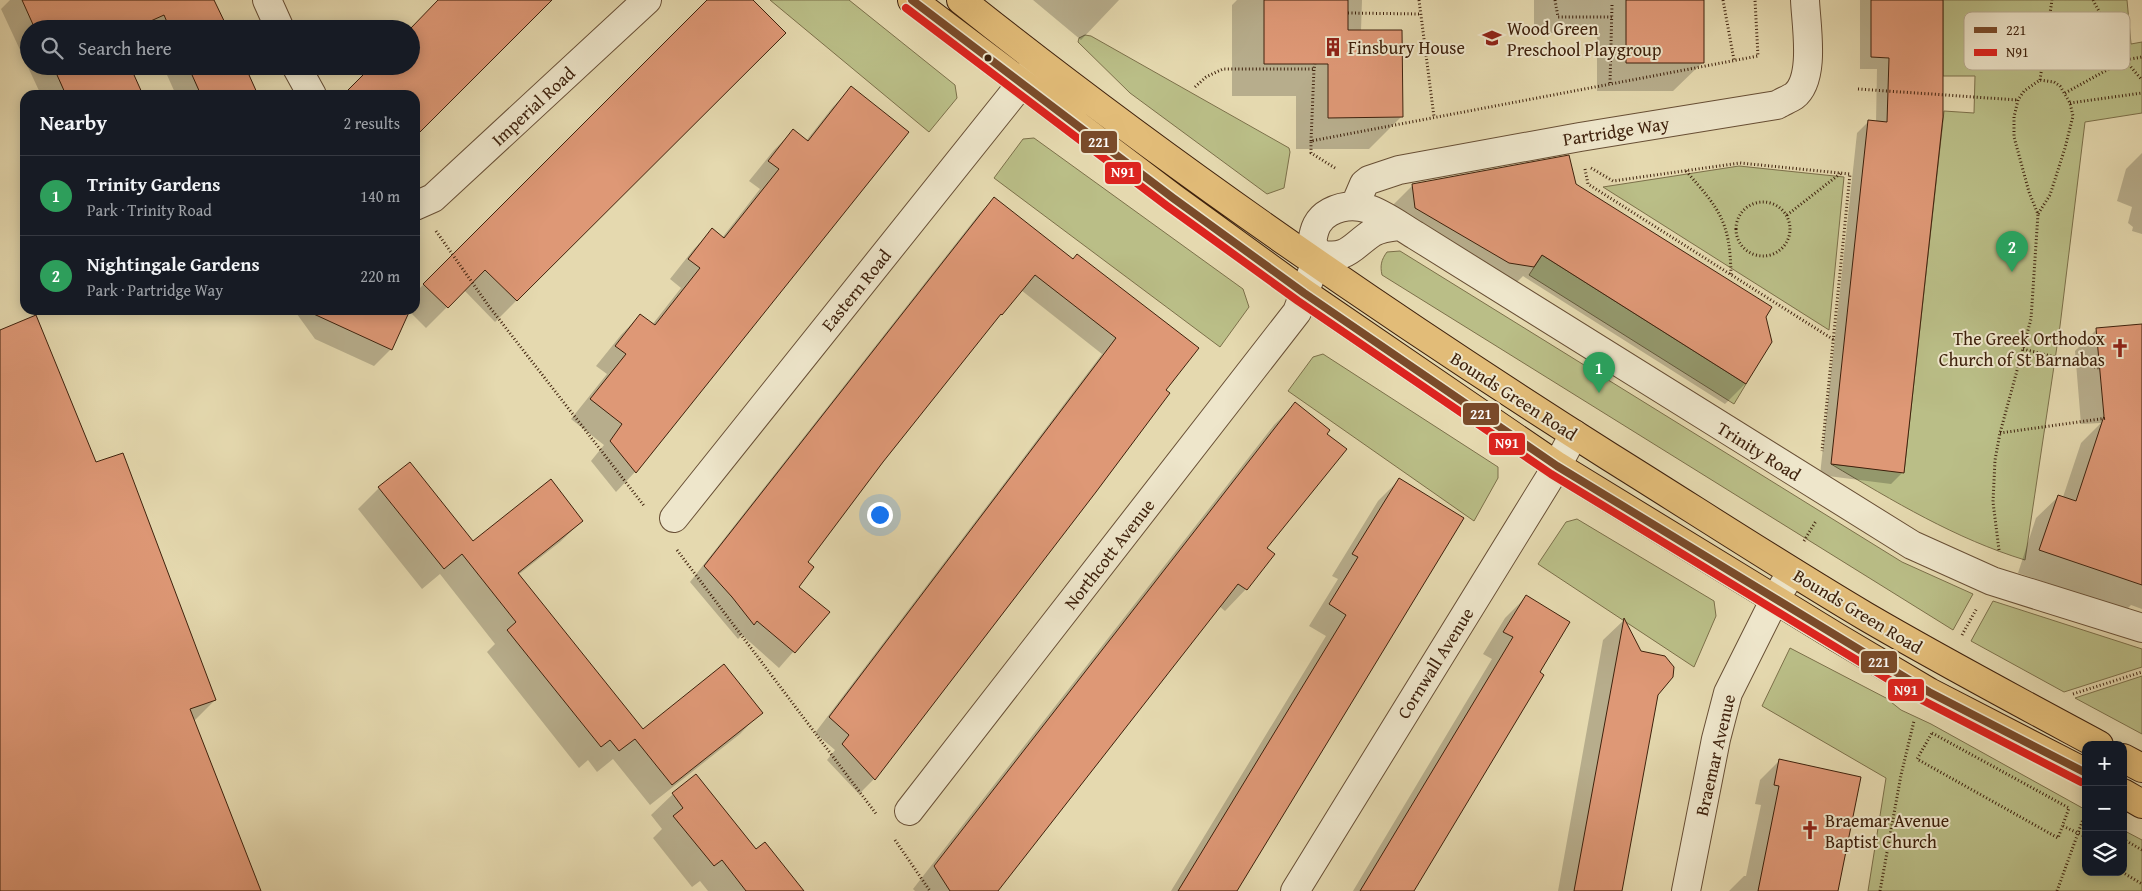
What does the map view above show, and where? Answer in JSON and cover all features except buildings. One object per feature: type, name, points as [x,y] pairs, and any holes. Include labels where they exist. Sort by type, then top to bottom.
[{"type":"main road","name":"Bounds Green Road","points":[[912,0],[1173,198],[1304,293],[1557,466],[1942,699],[2082,771]]},
{"type":"main road","name":"Bounds Green Road","points":[[961,0],[1038,62],[1192,176],[1317,258],[1451,356],[1792,572],[1946,662],[2092,741]]},
{"type":"main road","points":[[2127,760],[2142,768]]},
{"type":"main road","points":[[2127,796],[2142,804]]},
{"type":"street","points":[[267,0],[276,20]]},
{"type":"street","name":"Imperial Road","points":[[420,204],[433,198],[647,0]]},
{"type":"street","name":"Partridge Way","points":[[1355,205],[1364,184],[1369,180],[1399,170],[1580,137],[1777,105],[1795,95],[1804,82],[1808,62],[1805,0]]},
{"type":"street","name":"Eastern Road","points":[[674,518],[1038,62]]},
{"type":"street","points":[[301,75],[309,90]]},
{"type":"street","points":[[1304,293],[1317,258],[1312,244],[1314,229],[1322,216],[1339,208],[1355,205]]},
{"type":"street","name":"Trinity Road","points":[[1355,205],[1377,212],[1912,545],[1992,581],[2142,628]]},
{"type":"street","points":[[1317,258],[1334,257],[1351,251],[1372,232],[1399,226]]},
{"type":"street","name":"Northcott Avenue","points":[[909,811],[1293,318],[1301,304],[1304,293]]},
{"type":"street","name":"Cornwall Avenue","points":[[1295,891],[1557,466],[1574,434]]},
{"type":"street","name":"Braemar Avenue","points":[[1686,891],[1716,739],[1728,694],[1775,599],[1792,572]]},
{"type":"path","points":[[1419,0],[1434,117]]},
{"type":"path","points":[[1555,0],[1558,17],[1612,17]]},
{"type":"path","points":[[1723,0],[1734,60]]},
{"type":"path","points":[[1311,141],[1758,56],[1756,0]]},
{"type":"path","points":[[2094,0],[2100,12]]},
{"type":"path","points":[[1610,83],[1612,5]]},
{"type":"path","points":[[1348,13],[1421,14]]},
{"type":"path","points":[[1314,64],[1311,153],[1335,168]]},
{"type":"path","points":[[2130,67],[2142,80]]},
{"type":"path","points":[[1195,87],[1206,77],[1223,69],[1314,69]]},
{"type":"path","points":[[2040,80],[2042,70]]},
{"type":"path","points":[[2065,93],[2106,70]]},
{"type":"path","points":[[2000,551],[1993,502],[1995,460],[2000,433],[2031,320],[2038,214],[2029,192],[2014,137],[2014,117],[2018,100],[2024,91],[2040,80],[2054,82],[2065,93],[2073,116],[2050,195],[2038,214]]},
{"type":"path","points":[[1858,89],[2018,100]]},
{"type":"path","points":[[2070,103],[2142,93]]},
{"type":"path","points":[[1821,454],[1834,340],[1850,174],[1740,163],[1613,181],[1584,164],[1588,184],[1834,340]]},
{"type":"path","points":[[1686,170],[1723,218],[1730,253],[1731,275]]},
{"type":"path","points":[[1786,215],[1841,173]]},
{"type":"path","points":[[1755,203],[1774,204],[1786,215],[1790,232],[1783,247],[1776,252],[1768,255],[1751,253],[1739,241],[1737,223],[1741,214],[1755,203]]},
{"type":"path","points":[[2023,349],[2099,368]]},
{"type":"path","points":[[2000,433],[2107,418]]},
{"type":"path","points":[[1801,545],[1821,513]]},
{"type":"path","points":[[1958,640],[1979,605]]},
{"type":"path","points":[[2070,695],[2142,672]]},
{"type":"path","points":[[1880,891],[1901,775],[1916,717]]},
{"type":"path","points":[[1932,733],[2069,808],[2063,826],[2058,838],[1917,759],[1932,733]]},
{"type":"path","points":[[2056,891],[2082,822]]},
{"type":"path","points":[[2063,826],[2082,835]]},
{"type":"path","points":[[2127,841],[2142,850]]},
{"type":"path","points":[[2127,875],[2142,884]]},
{"type":"green space","points":[[770,0],[849,0],[955,85],[957,98],[929,132]]},
{"type":"green space","points":[[1943,0],[2127,0],[2128,12],[1964,12],[1964,70],[2130,70],[2130,33],[2131,44],[2142,42],[2142,113],[2085,122],[2060,326],[2025,560],[1974,541],[1925,518],[1831,464],[1904,472],[1944,111],[1974,113],[1975,76],[1943,76]]},
{"type":"green space","points":[[1085,35],[1091,36],[1289,148],[1284,188],[1267,194],[1130,93],[1078,42],[1079,38]]},
{"type":"green space","points":[[1034,138],[1243,289],[1249,307],[1220,347],[994,178],[1023,139]]},
{"type":"green space","points":[[1739,166],[1844,177],[1829,330],[1603,187]]},
{"type":"green space","points":[[1400,251],[1902,562],[1973,594],[1953,630],[1382,275],[1383,258],[1387,252]]},
{"type":"green space","points":[[1542,255],[1746,384],[1734,404],[1529,275]]},
{"type":"green space","points":[[1323,354],[1498,467],[1498,478],[1474,521],[1288,391],[1313,357]]},
{"type":"green space","points":[[1577,519],[1714,601],[1716,616],[1694,667],[1538,564],[1566,522]]},
{"type":"green space","points":[[1993,601],[2142,649],[2142,667],[2064,692],[1971,641]]},
{"type":"green space","points":[[1790,648],[1886,698],[1901,710],[1931,724],[2082,808],[2082,876],[2127,876],[2127,832],[2142,840],[2142,891],[1868,891],[1886,778],[1762,706]]},
{"type":"green space","points":[[2142,676],[2142,734],[2075,698]]},
{"type":"transit line","name":"221","points":[[912,0],[1173,198],[1304,293],[1557,466],[1929,692],[2082,771]]},
{"type":"transit line","name":"N91","points":[[906,8],[1167,206],[1298,301],[1551,474],[1924,701],[2081,782]]},
{"type":"place","name":"Wood Green Preschool Playgroup","points":[[1492,38]]},
{"type":"place","name":"Finsbury House","points":[[1333,47]]},
{"type":"place","name":"Nightingale Gardens","points":[[2012,272]]},
{"type":"place","name":"The Greek Orthodox Church of St Barnabas","points":[[2120,348]]},
{"type":"place","name":"Trinity Gardens","points":[[1599,393]]},
{"type":"place","name":"Braemar Avenue Baptist Church","points":[[1810,830]]}]
